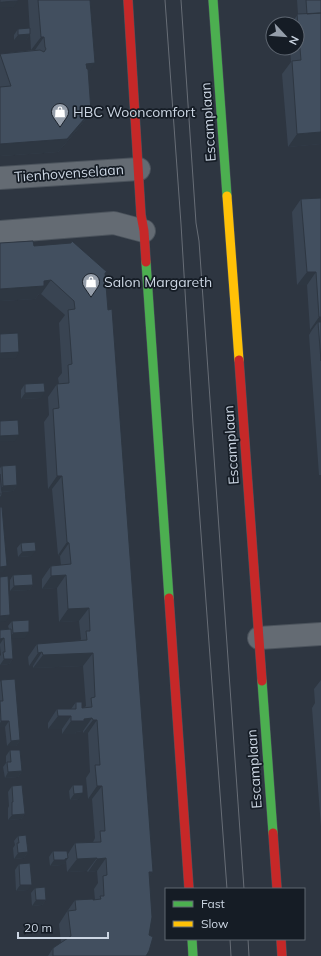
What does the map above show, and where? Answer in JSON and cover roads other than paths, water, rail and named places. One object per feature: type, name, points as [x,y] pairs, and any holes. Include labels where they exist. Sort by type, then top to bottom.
[{"type":"street","points":[[128,0],[141,215],[144,231],[189,888]]},
{"type":"street","name":"Escamplaan","points":[[213,0],[277,888]]},
{"type":"street","name":"Tienhovenselaan","points":[[0,178],[139,169]]},
{"type":"street","points":[[0,232],[114,223],[144,231]]},
{"type":"street","points":[[259,638],[321,634]]},
{"type":"street","points":[[192,940],[193,956]]},
{"type":"street","points":[[281,940],[282,956]]},
{"type":"tram line","points":[[165,0],[181,224],[193,424],[227,888]]},
{"type":"tram line","points":[[181,0],[244,888]]},
{"type":"tram line","points":[[230,940],[231,956]]},
{"type":"tram line","points":[[248,940],[249,956]]},
{"type":"place","name":"HBC Wooncomfort","points":[[60,127]]},
{"type":"place","name":"Salon Margareth","points":[[91,297]]}]
